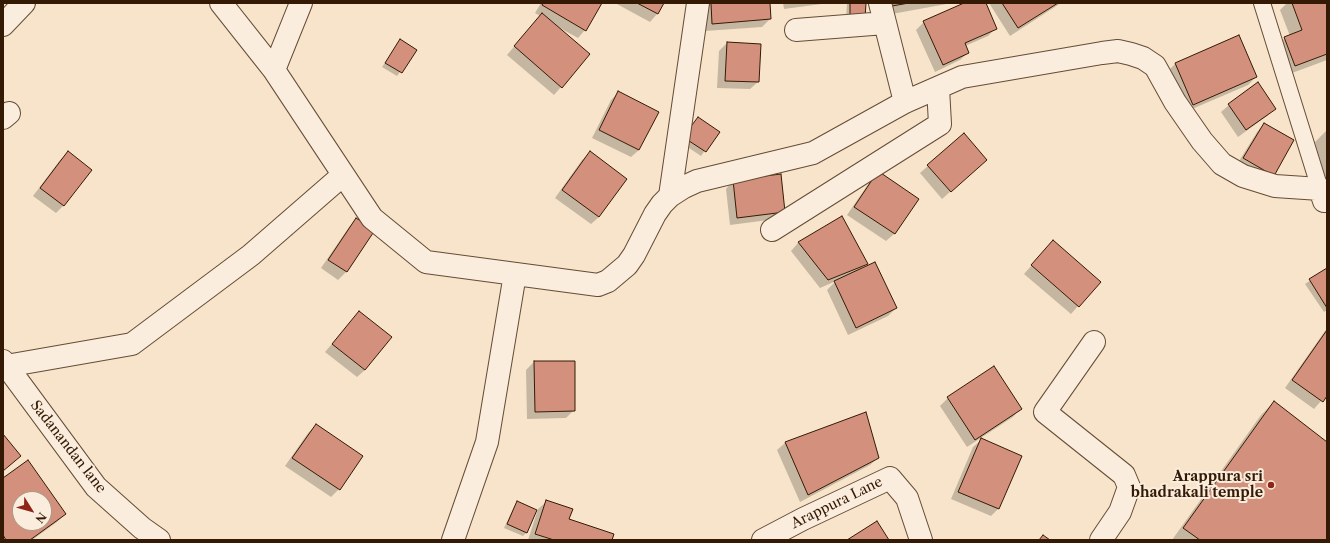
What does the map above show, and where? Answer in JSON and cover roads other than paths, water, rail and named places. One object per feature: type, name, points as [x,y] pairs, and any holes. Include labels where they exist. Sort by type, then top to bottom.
[{"type":"street","points":[[3,25],[24,3]]},
{"type":"street","points":[[221,3],[274,70],[372,218],[426,262],[598,285],[608,281],[628,265],[655,214],[662,204],[670,196],[697,181],[814,153],[905,102],[962,77],[1118,51],[1143,58],[1155,66],[1175,102],[1202,140],[1222,164],[1242,176],[1325,200]]},
{"type":"street","points":[[274,70],[301,3]]},
{"type":"street","points":[[670,196],[698,3]]},
{"type":"street","points":[[796,30],[882,13],[905,102]]},
{"type":"street","points":[[772,230],[940,124],[938,88]]},
{"type":"street","points":[[4,365],[132,344],[251,254],[343,175]]},
{"type":"street","points":[[453,540],[487,442],[514,274]]},
{"type":"street","points":[[1094,342],[1045,412],[1124,475],[1129,487],[1120,512],[1101,540]]},
{"type":"street","name":"Sadanandan lane","points":[[4,365],[96,487],[142,528],[159,540]]},
{"type":"street","name":"Arappura Lane","points":[[763,540],[803,519],[890,478],[907,498],[921,540]]},
{"type":"lane","points":[[1262,3],[1325,200]]},
{"type":"place","name":"Arappura sri bhadrakali temple","points":[[1271,485]]}]
